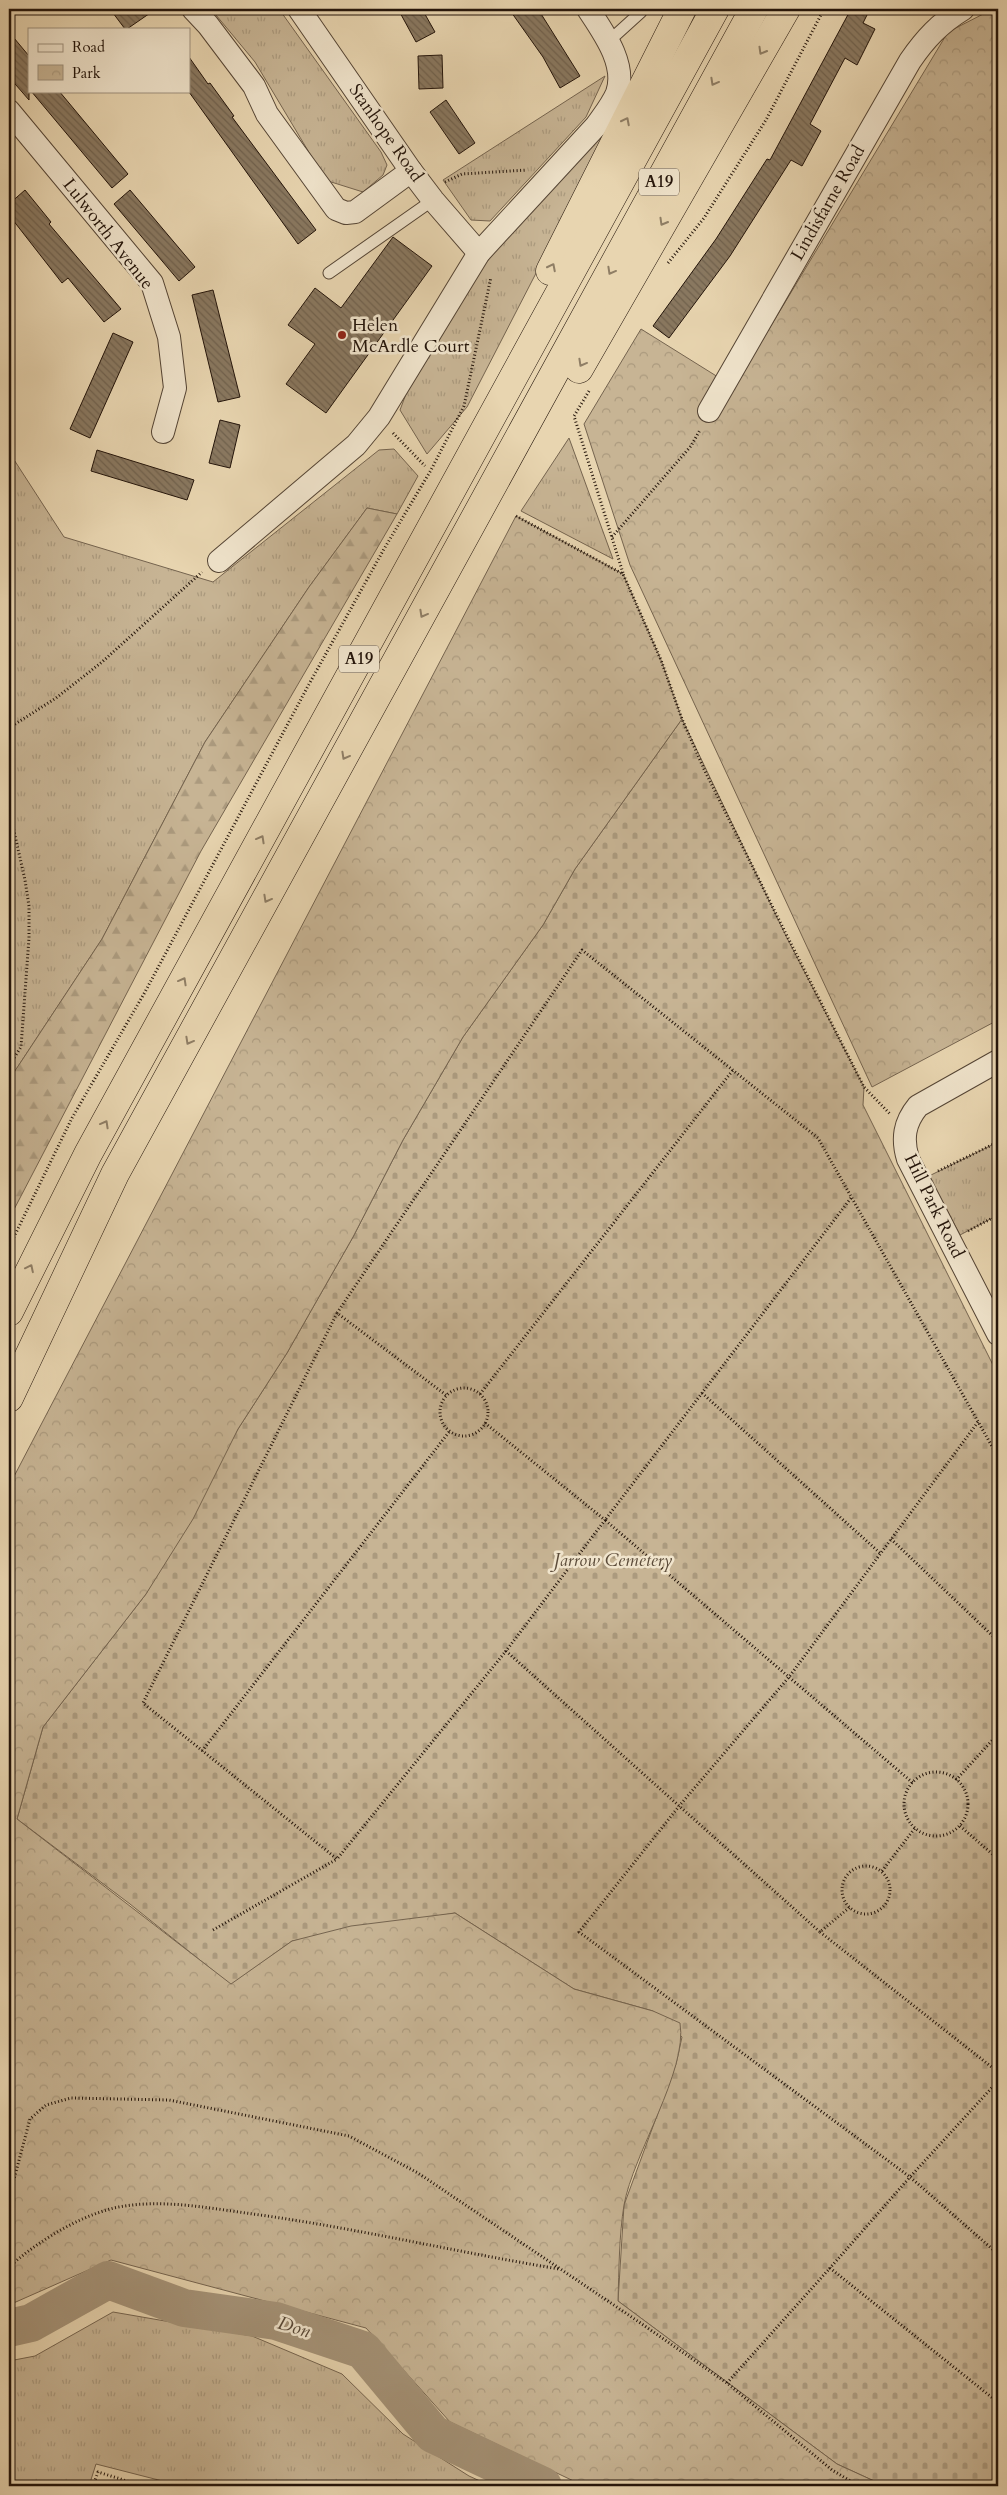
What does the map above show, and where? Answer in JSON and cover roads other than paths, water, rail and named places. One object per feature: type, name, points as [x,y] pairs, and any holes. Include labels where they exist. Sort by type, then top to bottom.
[{"type":"highway","points":[[410,563],[474,423],[682,9]]},
{"type":"highway","name":"A19","points":[[9,1312],[88,1154],[715,9]]},
{"type":"highway","name":"A19","points":[[9,1398],[116,1174],[754,9]]},
{"type":"highway","points":[[443,579],[502,492],[570,384],[786,9]]},
{"type":"street","points":[[193,9],[208,25],[254,86],[267,114],[336,209],[346,213],[355,212],[411,171]]},
{"type":"street","name":"Stanhope Road","points":[[299,9],[411,171],[479,253]]},
{"type":"street","points":[[219,561],[341,459],[379,417],[479,253],[555,168],[596,126],[616,95],[620,81],[609,40],[588,9]]},
{"type":"street","name":"Lindisfarne Road","points":[[709,411],[910,61],[925,40],[943,21],[963,9]]},
{"type":"street","name":"Lulworth Avenue","points":[[12,121],[152,283],[169,337],[175,388],[163,432]]},
{"type":"street","name":"Hill Park Road","points":[[998,1062],[918,1106],[910,1116],[905,1130],[904,1145],[919,1181],[950,1240],[992,1305],[998,1334]]},
{"type":"lane","points":[[609,40],[641,12]]},
{"type":"lane","points":[[329,274],[430,196]]},
{"type":"waterway","name":"Don","points":[[9,2328],[31,2323],[108,2280],[184,2308],[276,2321],[363,2350],[433,2434],[543,2486]]},
{"type":"place","name":"Helen McArdle Court","points":[[342,335]]},
{"type":"park label","name":"Jarrow Cemetery","points":[[613,1560]]}]
